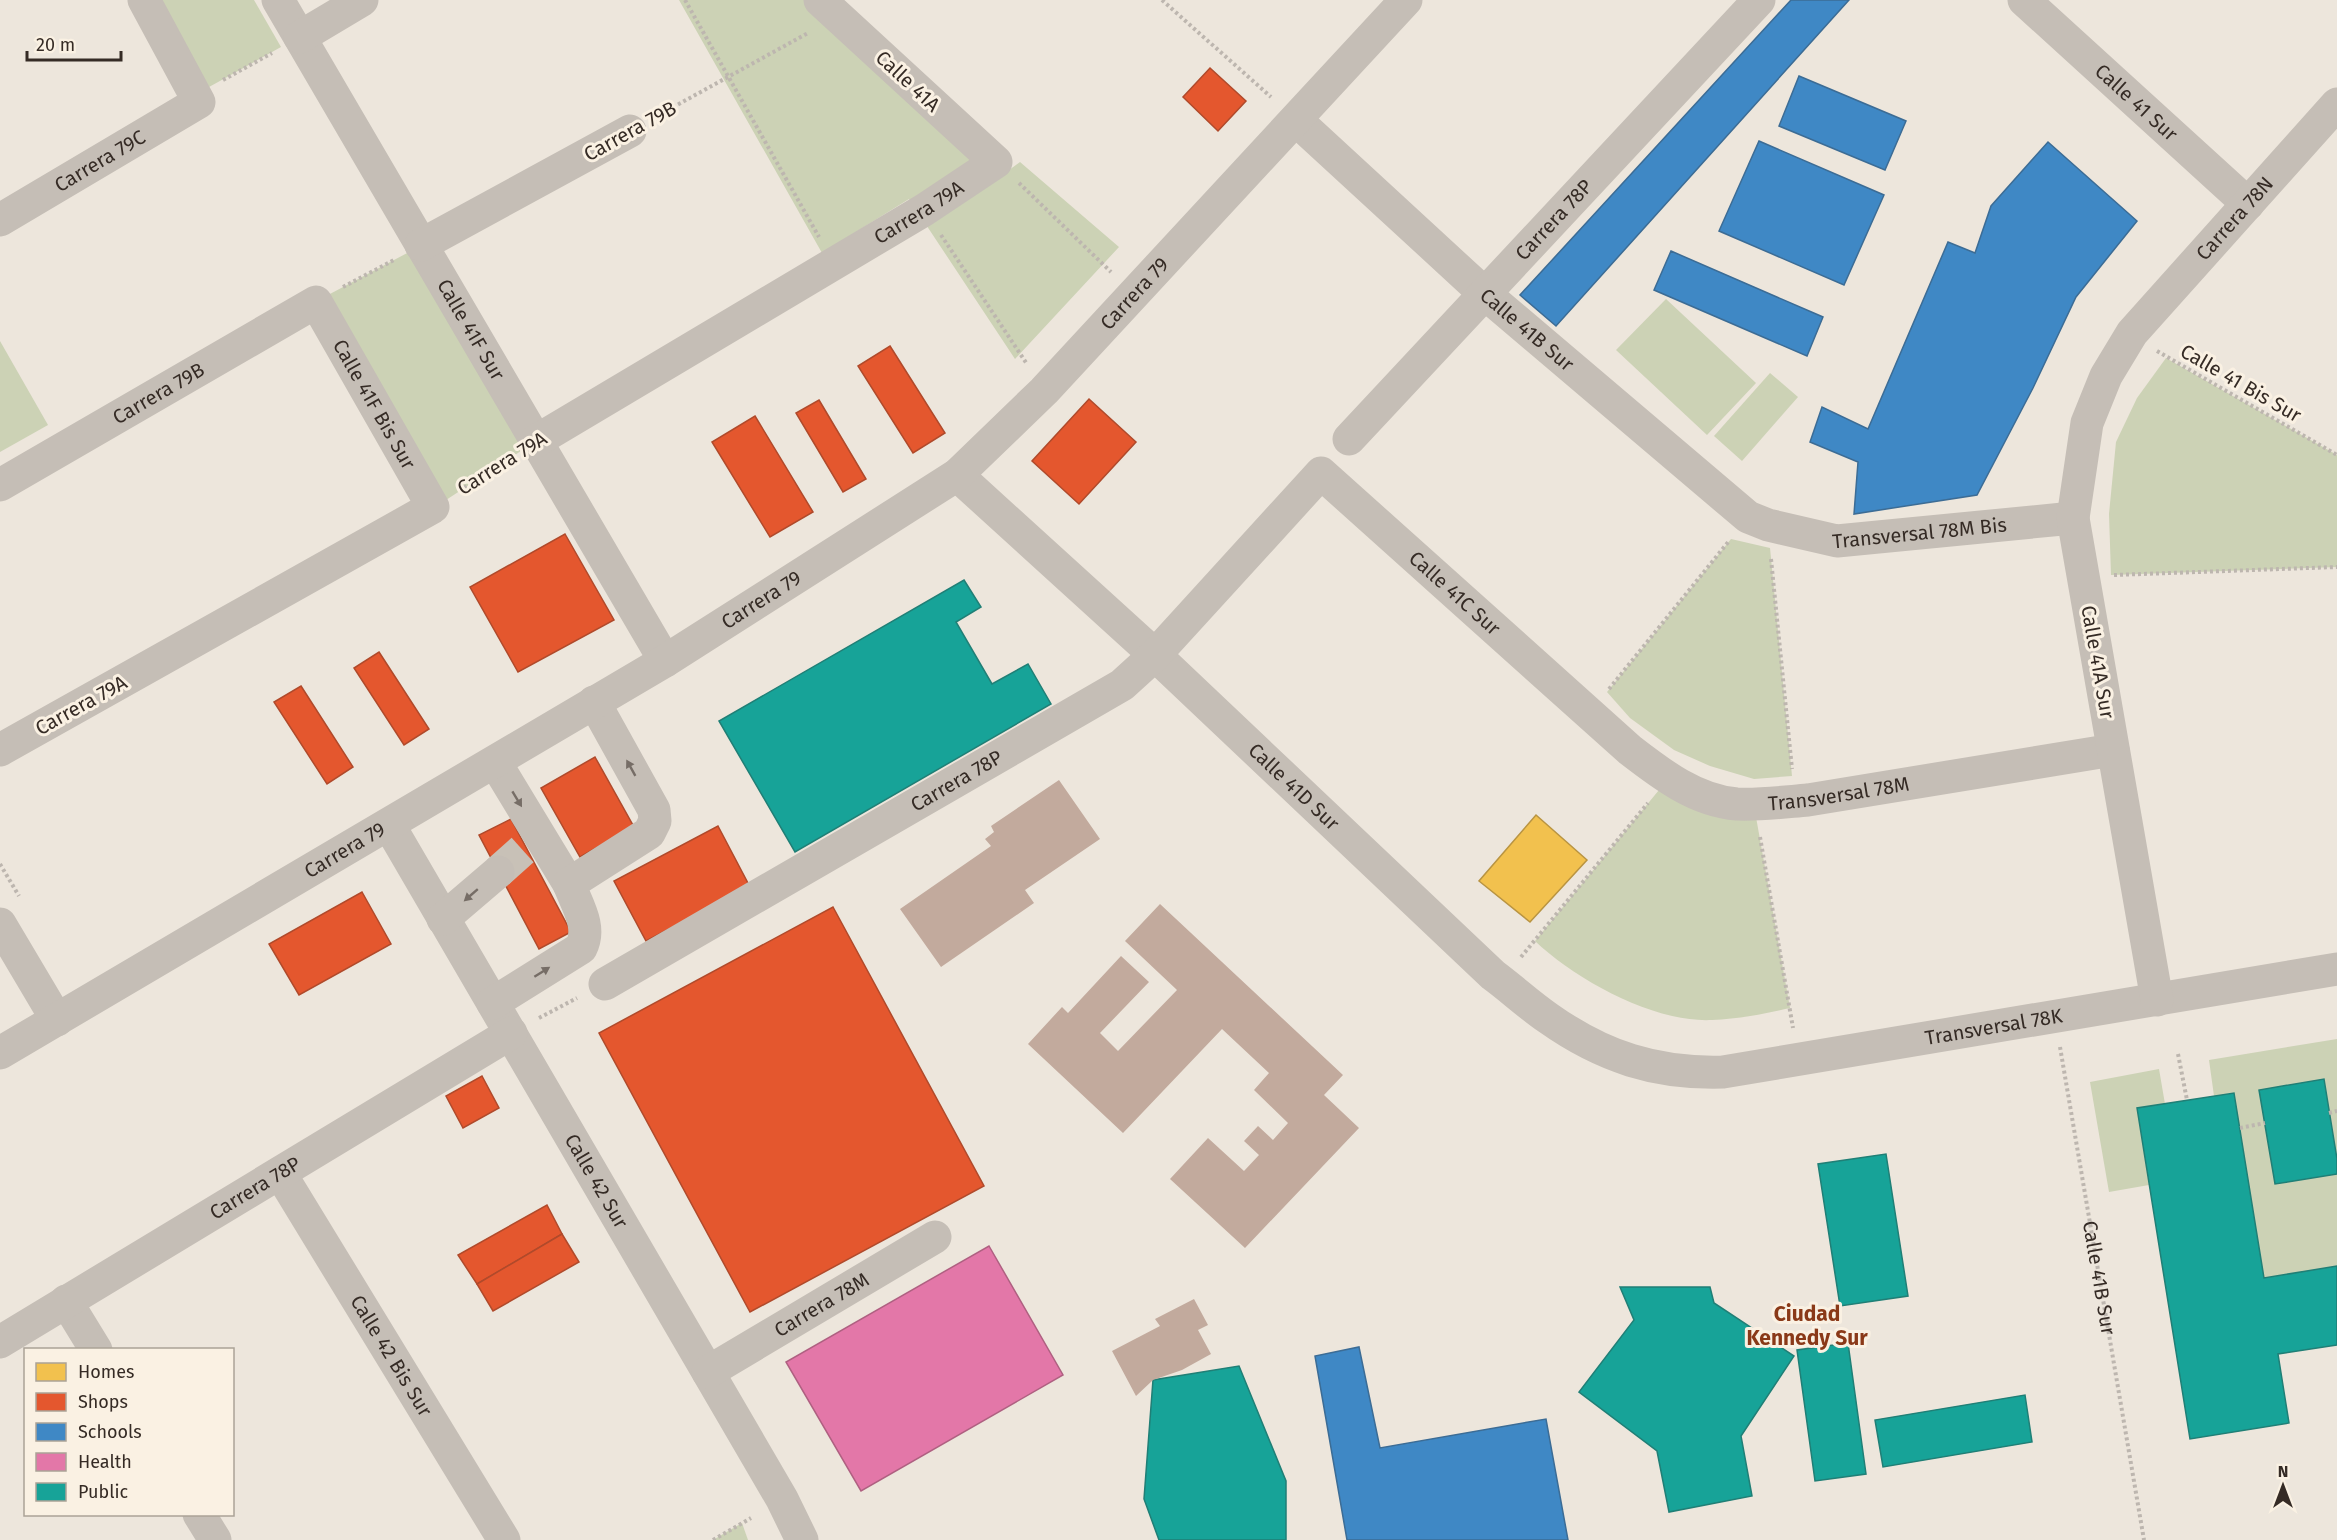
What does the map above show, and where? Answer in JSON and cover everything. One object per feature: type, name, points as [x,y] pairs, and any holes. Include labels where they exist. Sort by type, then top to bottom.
[{"type":"street","points":[[144,0],[198,98]]},
{"type":"street","name":"Calle 41F Sur","points":[[278,0],[665,661]]},
{"type":"street","points":[[300,37],[362,0]]},
{"type":"street","name":"Carrera 79","points":[[0,1053],[665,661],[957,475],[1044,391],[1285,110],[1406,0]]},
{"type":"street","name":"Carrera 78P","points":[[1349,439],[1759,0]]},
{"type":"street","name":"Calle 41 Sur","points":[[2024,0],[2248,204]]},
{"type":"street","name":"Calle 41A","points":[[829,8],[996,162]]},
{"type":"street","name":"Carrera 79C","points":[[0,220],[198,98]]},
{"type":"street","name":"Carrera 78N","points":[[2132,333],[2337,104]]},
{"type":"street","name":"Calle 41B Sur","points":[[1285,110],[1484,293],[1758,521]]},
{"type":"street","name":"Carrera 79B","points":[[421,245],[630,131]]},
{"type":"street","name":"Carrera 79A","points":[[536,441],[924,210],[996,162]]},
{"type":"street","name":"Carrera 79B","points":[[0,485],[316,302]]},
{"type":"street","name":"Calle 41F Bis Sur","points":[[316,302],[433,507]]},
{"type":"street","name":"Calle 41A Sur","points":[[2132,333],[2106,376],[2087,423],[2073,518],[2157,1000]]},
{"type":"street","name":"Carrera 78P","points":[[604,984],[1122,685],[1155,655],[1321,473]]},
{"type":"street","name":"Calle 41C Sur","points":[[1321,473],[1590,714]]},
{"type":"street","name":"Calle 41D Sur","points":[[957,475],[1155,655],[1501,981],[1548,1018],[1586,1043],[1616,1056],[1651,1066]]},
{"type":"street","name":"Carrera 79A","points":[[0,750],[433,507]]},
{"type":"street","name":"Transversal 78M Bis","points":[[1758,521],[1837,541],[2073,518]]},
{"type":"street","points":[[569,884],[649,833],[655,821],[654,810],[594,702]]},
{"type":"street","name":"Transversal 78M","points":[[1590,714],[1668,780],[1701,795],[1735,804],[1794,801],[2114,750]]},
{"type":"street","points":[[493,1003],[581,948],[586,938],[586,928],[569,884],[533,841],[495,762]]},
{"type":"street","name":"Calle 42 Sur","points":[[388,825],[782,1499],[802,1540]]},
{"type":"street","points":[[443,919],[498,872]]},
{"type":"street","points":[[0,924],[57,1020]]},
{"type":"street","name":"Transversal 78K","points":[[1651,1066],[1691,1073],[1723,1072],[2337,969]]},
{"type":"street","name":"Carrera 78P","points":[[0,1342],[510,1033]]},
{"type":"street","name":"Calle 42 Bis Sur","points":[[280,1173],[504,1540]]},
{"type":"street","name":"Carrera 78M","points":[[708,1372],[935,1237]]},
{"type":"street","points":[[66,1301],[95,1348]]},
{"type":"street","points":[[200,1516],[215,1540]]},
{"type":"path","points":[[685,0],[834,263]]},
{"type":"path","points":[[1162,0],[1285,110]]},
{"type":"path","name":"Carrera 79B","points":[[630,131],[729,77],[829,8]]},
{"type":"path","points":[[198,98],[300,37]]},
{"type":"path","points":[[996,162],[1114,275]]},
{"type":"path","points":[[924,210],[1028,365]]},
{"type":"path","points":[[316,302],[421,245]]},
{"type":"path","name":"Calle 41 Bis Sur","points":[[2132,333],[2166,358],[2337,455]]},
{"type":"path","name":"Carrera 79A","points":[[433,507],[536,441]]},
{"type":"path","points":[[1590,714],[1758,521]]},
{"type":"path","points":[[1758,521],[1794,801]]},
{"type":"path","points":[[2083,577],[2337,567]]},
{"type":"path","points":[[1501,981],[1668,780]]},
{"type":"path","points":[[1754,804],[1799,1059]]},
{"type":"path","points":[[539,1018],[604,984]]},
{"type":"path","name":"Calle 41B Sur","points":[[2055,1016],[2144,1540]]},
{"type":"path","points":[[2178,1054],[2187,1100]]},
{"type":"path","points":[[2330,1113],[2337,1111]]},
{"type":"path","points":[[2240,1128],[2265,1123]]},
{"type":"path","points":[[713,1540],[751,1518]]},
{"type":"green space","points":[[160,0],[254,0],[281,47],[209,87]]},
{"type":"green space","points":[[679,0],[806,0],[998,178],[1020,162],[1119,247],[1015,359],[909,199],[822,253]]},
{"type":"green space","points":[[411,251],[524,449],[446,500],[328,295]]},
{"type":"green space","points":[[1666,299],[1756,383],[1707,435],[1616,350]]},
{"type":"green space","points":[[0,341],[48,425],[0,452]]},
{"type":"green space","points":[[2166,358],[2337,455],[2337,567],[2111,575],[2109,514],[2116,442],[2137,398]]},
{"type":"green space","points":[[1770,373],[1798,397],[1742,461],[1714,436]]},
{"type":"green space","points":[[1731,539],[1770,548],[1792,776],[1754,779],[1710,766],[1674,750],[1630,718],[1607,692]]},
{"type":"green space","points":[[1659,790],[1756,817],[1790,1008],[1732,1019],[1712,1020],[1689,1019],[1666,1014],[1641,1007],[1594,984],[1552,956],[1535,941]]},
{"type":"green space","points":[[2337,1039],[2337,1159],[2324,1079],[2259,1090],[2275,1184],[2337,1174],[2337,1266],[2264,1278],[2234,1093],[2214,1096],[2209,1060]]},
{"type":"green space","points":[[2159,1069],[2165,1104],[2137,1108],[2149,1185],[2109,1192],[2090,1082]]},
{"type":"green space","points":[[742,1523],[748,1540],[713,1540]]},
{"type":"building: Homes","points":[[1536,815],[1587,860],[1530,922],[1479,881]]},
{"type":"building: Shops","points":[[1210,68],[1246,101],[1218,131],[1183,97]]},
{"type":"building: Shops","points":[[890,346],[945,433],[913,453],[858,366]]},
{"type":"building: Shops","points":[[1089,399],[1136,442],[1079,504],[1032,461]]},
{"type":"building: Shops","points":[[819,400],[866,479],[843,492],[796,413]]},
{"type":"building: Shops","points":[[755,416],[813,512],[770,537],[712,442]]},
{"type":"building: Shops","points":[[565,534],[614,620],[518,672],[470,587]]},
{"type":"building: Shops","points":[[379,652],[429,729],[404,745],[354,668]]},
{"type":"building: Shops","points":[[301,686],[353,767],[327,784],[274,702]]},
{"type":"building: Shops","points":[[595,757],[634,827],[580,857],[541,788]]},
{"type":"building: Shops","points":[[511,819],[571,932],[539,949],[479,835]]},
{"type":"building: Shops","points":[[718,826],[750,887],[646,941],[614,881]]},
{"type":"building: Shops","points":[[362,892],[391,944],[299,995],[269,944]]},
{"type":"building: Shops","points":[[833,907],[984,1186],[750,1312],[599,1033]]},
{"type":"building: Shops","points":[[482,1076],[499,1108],[463,1128],[446,1096]]},
{"type":"building: Shops","points":[[547,1205],[562,1234],[477,1284],[458,1255]]},
{"type":"building: Shops","points":[[562,1234],[579,1262],[493,1311],[477,1284]]},
{"type":"building: Schools","points":[[1791,0],[1849,0],[1556,326],[1520,295]]},
{"type":"building: Schools","points":[[1799,76],[1906,121],[1885,170],[1779,126]]},
{"type":"building: Schools","points":[[1759,141],[1884,195],[1844,285],[1719,231]]},
{"type":"building: Schools","points":[[2048,142],[2137,221],[2076,297],[2033,388],[1977,495],[1854,514],[1858,462],[1810,442],[1822,407],[1868,429],[1948,242],[1975,253],[1991,206]]},
{"type":"building: Schools","points":[[1671,251],[1823,317],[1807,356],[1654,290]]},
{"type":"building: Schools","points":[[1359,1347],[1380,1448],[1546,1419],[1568,1540],[1347,1540],[1315,1356]]},
{"type":"building: Health","points":[[989,1246],[1063,1375],[861,1491],[786,1362]]},
{"type":"building: Public","points":[[964,580],[981,607],[956,622],[992,684],[1028,664],[1051,704],[795,852],[719,721]]},
{"type":"building: Public","points":[[2324,1079],[2337,1159],[2337,1174],[2275,1184],[2259,1090]]},
{"type":"building: Public","points":[[2234,1093],[2264,1278],[2337,1266],[2337,1345],[2278,1354],[2289,1423],[2190,1439],[2137,1108]]},
{"type":"building: Public","points":[[1886,1154],[1908,1296],[1840,1306],[1818,1164]]},
{"type":"building: Public","points":[[1620,1287],[1710,1287],[1714,1303],[1794,1356],[1741,1436],[1752,1496],[1669,1512],[1657,1451],[1579,1392],[1634,1320]]},
{"type":"building: Public","points":[[1848,1343],[1866,1474],[1815,1481],[1797,1350]]},
{"type":"building: Public","points":[[1239,1366],[1286,1481],[1286,1540],[1159,1540],[1144,1499],[1153,1380]]},
{"type":"building: Public","points":[[2025,1395],[2032,1442],[1883,1467],[1875,1420]]},
{"type":"building: Other","points":[[1059,780],[1100,839],[1025,890],[1034,903],[941,967],[900,909],[991,846],[985,839],[994,832],[991,826]]},
{"type":"building: Other","points":[[1160,904],[1343,1075],[1324,1095],[1359,1128],[1245,1248],[1170,1179],[1208,1138],[1244,1171],[1259,1155],[1244,1141],[1258,1126],[1273,1140],[1288,1123],[1254,1090],[1269,1073],[1222,1029],[1123,1133],[1028,1044],[1062,1007],[1068,1013],[1121,956],[1149,982],[1100,1033],[1118,1051],[1177,990],[1125,941]]},
{"type":"building: Other","points":[[1194,1299],[1208,1325],[1198,1330],[1211,1354],[1182,1370],[1153,1380],[1136,1396],[1112,1351],[1160,1326],[1155,1319]]},
{"type":"tunnel","points":[[498,872],[526,847]]},
{"type":"district","name":"Ciudad Kennedy Sur","points":[[1807,1326]]}]
